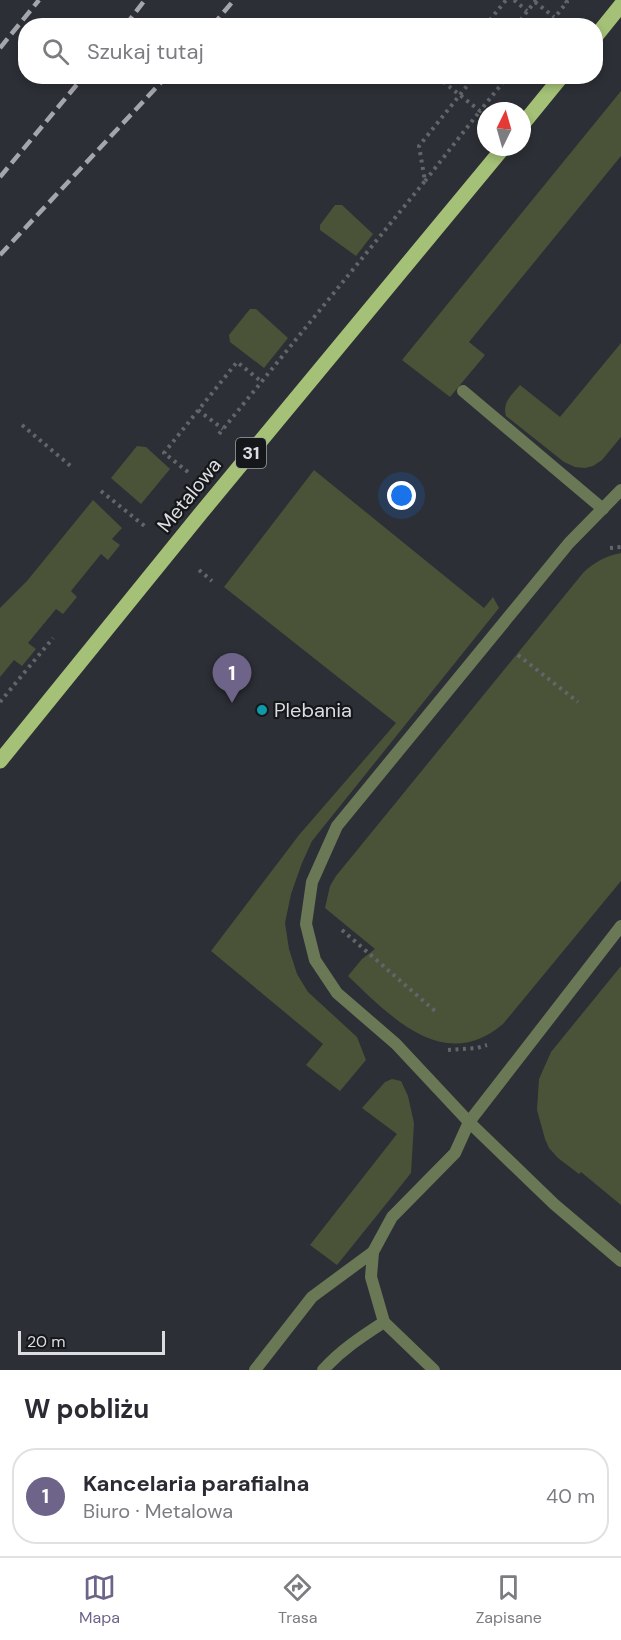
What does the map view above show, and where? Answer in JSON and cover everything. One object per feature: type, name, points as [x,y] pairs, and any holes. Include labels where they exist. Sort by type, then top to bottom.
[{"type":"main road","points":[[603,27],[621,5]]},
{"type":"main road","points":[[531,114],[555,84]]},
{"type":"main road","name":"Metalowa","points":[[0,761],[201,513],[497,156]]},
{"type":"lane","points":[[463,391],[603,509]]},
{"type":"lane","points":[[621,490],[569,543],[337,826],[312,882],[306,924],[315,960],[337,993],[396,1044],[469,1122],[554,1204],[621,1261]]},
{"type":"lane","points":[[434,1370],[384,1322],[371,1277],[373,1252],[392,1217],[455,1153],[469,1122],[621,926]]},
{"type":"lane","points":[[255,1370],[312,1297],[373,1252]]},
{"type":"lane","points":[[323,1370],[336,1355],[384,1322]]},
{"type":"path","points":[[491,18],[506,0]]},
{"type":"path","points":[[514,0],[527,11]]},
{"type":"path","points":[[522,18],[536,1],[554,17],[566,1]]},
{"type":"path","points":[[446,84],[477,109]]},
{"type":"path","points":[[425,181],[419,146],[469,84]]},
{"type":"path","points":[[487,102],[502,84]]},
{"type":"path","points":[[216,438],[477,115]]},
{"type":"path","points":[[188,472],[164,453],[237,362],[262,382]]},
{"type":"path","points":[[198,410],[223,429]]},
{"type":"path","points":[[22,425],[73,468]]},
{"type":"path","points":[[181,481],[195,463]]},
{"type":"path","points":[[101,490],[150,530]]},
{"type":"path","points":[[137,534],[144,525]]},
{"type":"path","points":[[608,549],[621,547]]},
{"type":"path","points":[[195,567],[212,581]]},
{"type":"path","points":[[0,702],[58,632]]},
{"type":"path","points":[[494,635],[578,702]]},
{"type":"path","points":[[337,926],[435,1011],[438,1008]]},
{"type":"path","points":[[442,1050],[477,1048],[492,1043]]},
{"type":"green space","points":[[621,91],[621,156],[469,342],[485,355],[450,397],[402,360]]},
{"type":"green space","points":[[335,205],[342,205],[373,234],[356,256],[320,230],[320,225]]},
{"type":"green space","points":[[250,309],[256,309],[288,338],[264,368],[230,342],[229,335]]},
{"type":"green space","points":[[621,343],[621,437],[602,460],[593,466],[575,467],[564,462],[506,416],[505,407],[520,385],[560,417]]},
{"type":"green space","points":[[137,446],[146,447],[170,469],[141,504],[111,478]]},
{"type":"green space","points":[[314,470],[484,608],[493,597],[499,608],[312,841],[291,894],[285,923],[289,949],[297,974],[308,992],[357,1037],[366,1060],[340,1091],[306,1065],[323,1044],[211,951],[299,835],[396,723],[224,587]]},
{"type":"green space","points":[[93,500],[122,528],[112,539],[120,545],[108,560],[101,554],[71,591],[77,597],[63,614],[56,609],[28,643],[36,649],[22,666],[14,660],[0,677],[0,608],[27,581]]},
{"type":"green space","points":[[621,553],[621,881],[503,1024],[481,1038],[460,1043],[439,1042],[419,1034],[400,1022],[348,976],[362,959],[375,949],[325,908],[330,886],[583,573],[600,560]]},
{"type":"green space","points":[[621,966],[621,1205],[581,1172],[579,1174],[558,1158],[549,1148],[537,1110],[539,1079],[551,1052]]},
{"type":"green space","points":[[392,1079],[401,1081],[408,1096],[414,1123],[411,1173],[337,1265],[310,1245],[397,1134],[362,1108],[385,1082]]},
{"type":"railway","points":[[24,18],[39,0]]},
{"type":"railway","points":[[131,18],[145,0]]},
{"type":"railway","points":[[219,18],[234,0]]},
{"type":"railway","points":[[0,48],[18,26]]},
{"type":"railway","points":[[0,177],[77,84]]},
{"type":"railway","points":[[0,255],[160,84]]},
{"type":"place","name":"Kancelaria parafialna","points":[[232,703]]},
{"type":"place","name":"Plebania","points":[[262,710]]}]
